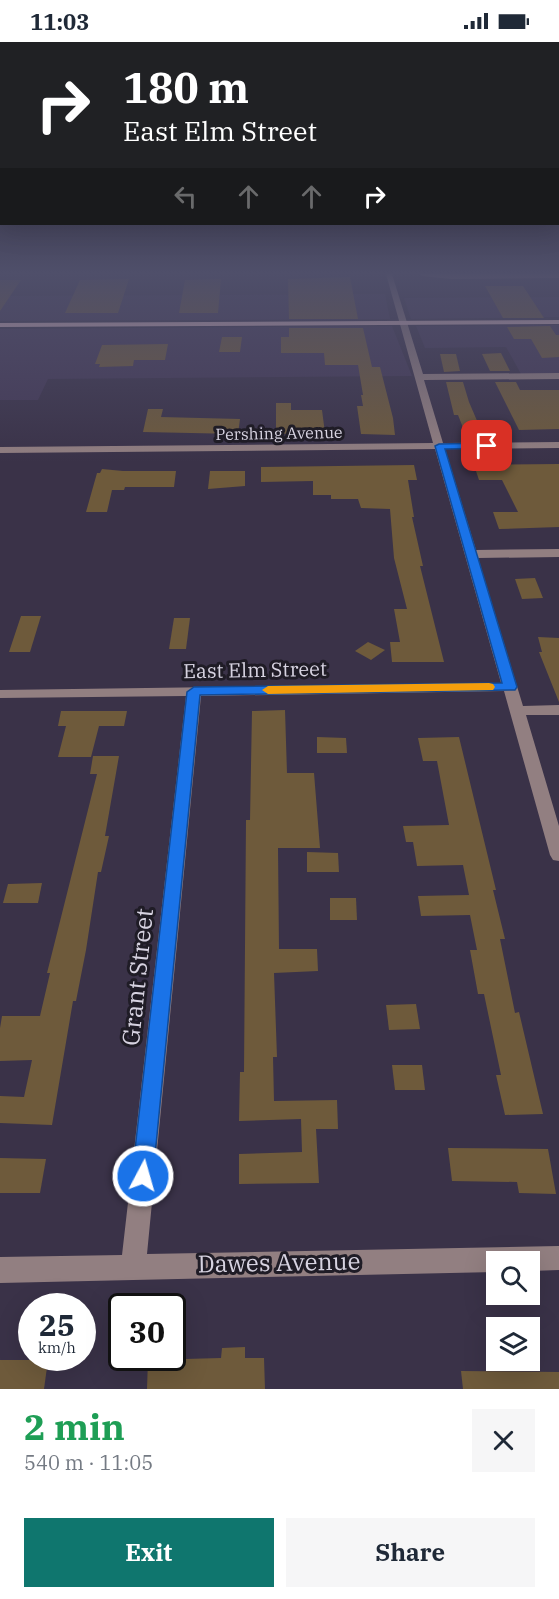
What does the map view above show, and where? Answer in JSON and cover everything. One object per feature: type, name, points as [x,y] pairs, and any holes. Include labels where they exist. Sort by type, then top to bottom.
[{"type":"street","points":[[407,337],[559,855]]},
{"type":"street","points":[[419,377],[559,376]]},
{"type":"street","name":"Pershing Avenue","points":[[0,450],[559,445]]},
{"type":"street","points":[[471,554],[559,553]]},
{"type":"street","name":"East Elm Street","points":[[0,694],[510,687]]},
{"type":"street","name":"Grant Street","points":[[133,1267],[194,692]]},
{"type":"street","points":[[517,711],[559,710]]},
{"type":"street","name":"Dawes Avenue","points":[[0,1270],[559,1258]]},
{"type":"shaded area","points":[[0,337],[396,337],[412,376],[48,379],[38,400],[0,400]]},
{"type":"shaded area","points":[[420,337],[559,337],[559,373],[521,374],[506,347],[425,348]]},
{"type":"building","points":[[222,337],[242,337],[240,352],[219,352]]},
{"type":"building","points":[[281,337],[365,337],[372,367],[380,367],[395,435],[361,434],[357,406],[363,406],[361,395],[363,395],[358,365],[325,365],[324,353],[281,353]]},
{"type":"building","points":[[513,337],[559,337],[559,357],[542,358],[531,339],[514,339]]},
{"type":"building","points":[[168,344],[165,360],[134,360],[133,366],[99,367],[100,364],[95,364],[102,345]]},
{"type":"building","points":[[501,353],[510,371],[490,371],[482,354]]},
{"type":"building","points":[[440,354],[456,354],[460,371],[444,372]]},
{"type":"building","points":[[446,382],[463,382],[481,430],[464,430],[458,415],[454,415]]},
{"type":"building","points":[[495,382],[516,382],[520,390],[559,390],[559,429],[519,430]]},
{"type":"building","points":[[276,403],[291,403],[291,410],[322,410],[325,433],[276,434]]},
{"type":"building","points":[[148,409],[163,409],[161,417],[240,419],[238,434],[143,432]]},
{"type":"building","points":[[559,464],[559,527],[499,529],[493,512],[518,512],[502,480],[479,480],[474,465]]},
{"type":"building","points":[[414,465],[417,480],[408,480],[414,517],[412,517],[423,566],[420,566],[444,662],[392,662],[390,642],[400,642],[394,609],[407,609],[394,558],[390,509],[361,508],[358,499],[331,499],[331,495],[313,495],[313,481],[261,482],[261,467]]},
{"type":"building","points":[[102,469],[176,471],[174,487],[125,487],[124,490],[112,490],[107,512],[86,512],[97,473],[100,473]]},
{"type":"building","points":[[210,471],[245,471],[245,486],[208,489]]},
{"type":"building","points":[[535,578],[543,598],[522,599],[515,579]]},
{"type":"building","points":[[21,616],[41,616],[30,652],[9,652]]},
{"type":"building","points":[[174,618],[190,618],[186,649],[169,649]]},
{"type":"building","points":[[538,637],[559,638],[559,702],[539,652],[542,652]]},
{"type":"building","points":[[368,642],[385,650],[371,660],[355,651]]},
{"type":"building","points":[[285,710],[287,773],[314,773],[320,848],[278,848],[279,949],[317,949],[318,971],[274,973],[277,1057],[273,1057],[274,1101],[337,1100],[338,1129],[316,1129],[319,1183],[239,1184],[239,1154],[302,1152],[301,1119],[239,1121],[240,1072],[244,1072],[246,820],[250,820],[252,711]]},
{"type":"building","points":[[61,711],[127,711],[124,726],[99,726],[91,757],[58,757],[66,726],[58,726]]},
{"type":"building","points":[[317,737],[346,738],[347,753],[317,753]]},
{"type":"building","points":[[459,737],[496,890],[493,890],[505,939],[500,939],[515,1013],[519,1012],[543,1114],[505,1115],[496,1075],[501,1075],[484,994],[478,994],[470,950],[477,950],[470,915],[421,916],[418,896],[469,895],[463,865],[417,866],[413,842],[406,842],[403,826],[449,825],[437,761],[423,761],[418,738]]},
{"type":"building","points":[[93,756],[119,756],[105,836],[109,836],[101,872],[98,872],[86,950],[76,1001],[73,1001],[52,1125],[0,1123],[0,1096],[24,1097],[32,1060],[0,1061],[2,1016],[40,1016],[50,973],[47,973],[97,774],[90,774]]},
{"type":"building","points":[[307,852],[338,853],[339,872],[307,872]]},
{"type":"building","points":[[42,883],[38,903],[3,903],[8,884]]},
{"type":"building","points":[[330,898],[356,898],[357,920],[330,920]]},
{"type":"building","points":[[416,1004],[420,1029],[389,1030],[386,1005]]},
{"type":"building","points":[[392,1065],[422,1065],[425,1090],[395,1090]]},
{"type":"building","points":[[448,1148],[548,1149],[556,1194],[519,1193],[517,1182],[452,1181]]},
{"type":"building","points":[[0,1158],[46,1159],[40,1193],[0,1193]]},
{"type":"building","points":[[245,1347],[245,1358],[264,1358],[265,1389],[147,1389],[148,1371],[186,1371],[186,1359],[221,1358],[222,1348]]},
{"type":"building","points":[[0,1360],[18,1360],[18,1371],[46,1371],[44,1389],[0,1389]]},
{"type":"building","points":[[461,1371],[559,1372],[559,1389],[463,1389]]},
{"type":"slow traffic","points":[[268,690],[489,687]]},
{"type":"route","points":[[143,1176],[194,692],[510,687],[439,446],[487,446]]}]
